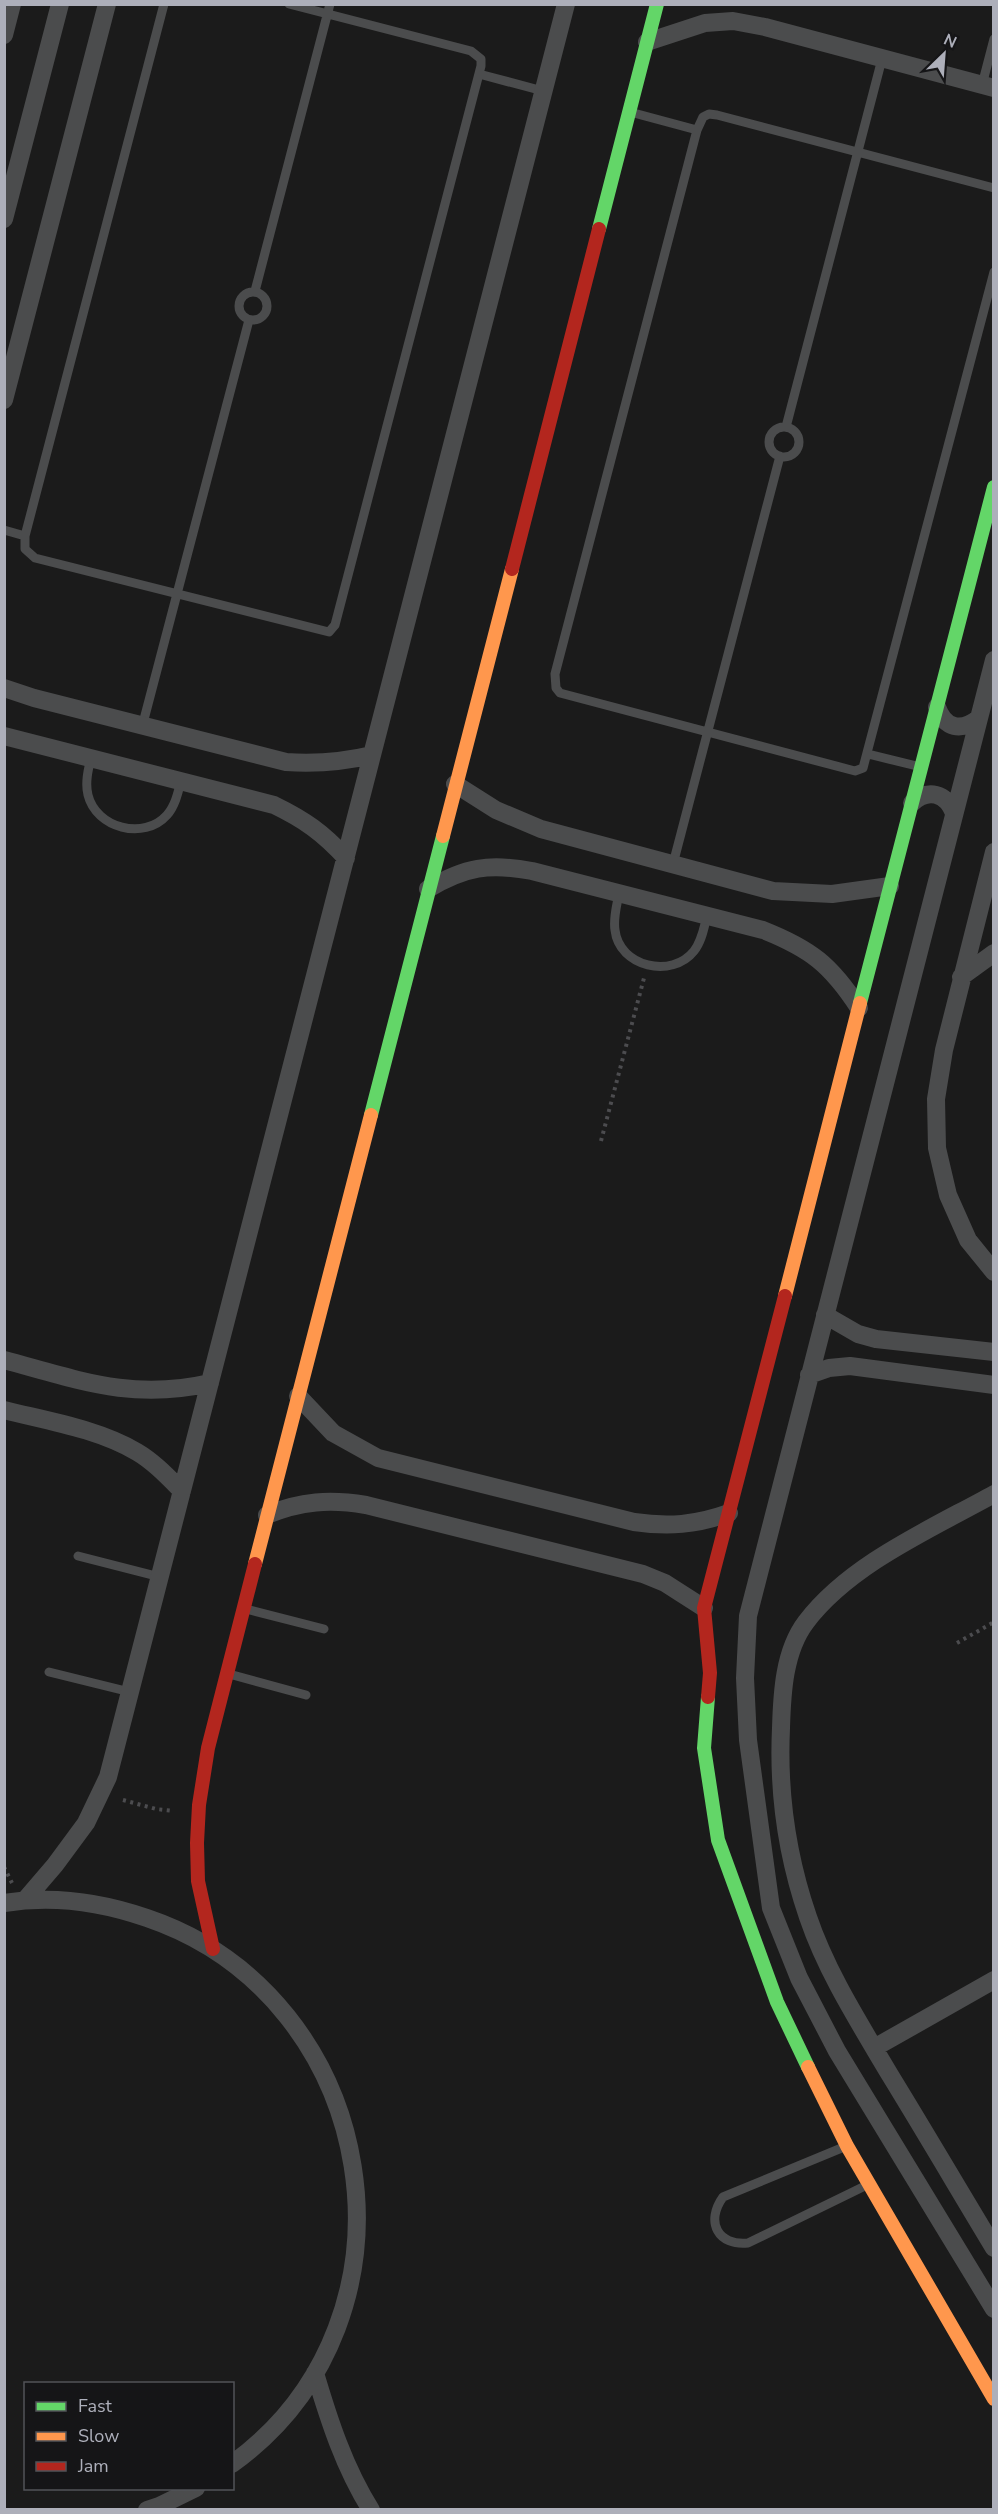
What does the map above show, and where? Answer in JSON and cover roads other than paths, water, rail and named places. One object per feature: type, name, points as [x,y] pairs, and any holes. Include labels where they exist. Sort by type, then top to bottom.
[{"type":"street","points":[[4,35],[12,4]]},
{"type":"street","points":[[5,214],[60,4]]},
{"type":"street","points":[[4,400],[106,4]]},
{"type":"street","points":[[213,1949],[201,1900],[196,1849],[197,1815],[208,1748],[657,4]]},
{"type":"street","points":[[25,1900],[86,1823],[108,1777],[564,6]]},
{"type":"street","points":[[647,42],[705,23],[733,21],[765,27],[988,87]]},
{"type":"street","points":[[993,487],[704,1608],[710,1673],[704,1748],[718,1840],[777,2002],[847,2146],[993,2399]]},
{"type":"street","points":[[993,660],[748,1616],[745,1678],[748,1740],[771,1908],[799,1978],[837,2051],[993,2309]]},
{"type":"street","points":[[4,688],[22,696],[286,762],[315,764],[344,762],[372,755]]},
{"type":"street","points":[[937,707],[941,717],[949,724],[960,727],[970,725],[979,718]]},
{"type":"street","points":[[4,736],[274,805],[302,818],[326,836],[346,858]]},
{"type":"street","points":[[455,784],[518,821],[787,893],[832,894],[890,886]]},
{"type":"street","points":[[912,803],[920,795],[931,793],[941,796],[950,803],[954,813]]},
{"type":"street","points":[[993,852],[944,1050],[936,1099],[937,1148],[948,1196],[968,1240],[993,1272]]},
{"type":"street","points":[[428,889],[451,876],[477,867],[505,866],[763,930],[793,942],[827,966],[842,982],[859,1008]]},
{"type":"street","points":[[961,977],[993,953]]},
{"type":"street","points":[[825,1315],[849,1330],[876,1339],[993,1352]]},
{"type":"street","points":[[4,1360],[124,1390],[182,1389],[210,1383]]},
{"type":"street","points":[[809,1375],[829,1368],[850,1366],[993,1385]]},
{"type":"street","points":[[298,1396],[333,1433],[378,1458],[658,1526],[682,1526],[729,1513]]},
{"type":"street","points":[[4,1410],[110,1439],[137,1452],[161,1470],[182,1491]]},
{"type":"street","points":[[993,1494],[863,1570],[829,1596],[804,1624],[788,1661],[782,1701],[779,1756],[783,1810],[793,1864],[808,1917],[829,1967],[874,2048],[993,2248]]},
{"type":"street","points":[[267,1515],[291,1506],[315,1501],[341,1501],[366,1505],[644,1574],[675,1589],[704,1608]]},
{"type":"street","points":[[4,1903],[25,1900],[69,1900],[120,1908],[168,1925],[213,1949],[261,1987],[300,2032],[330,2084],[350,2141],[358,2200],[355,2260],[341,2319],[315,2373],[285,2416],[249,2453],[234,2463]]},
{"type":"street","points":[[874,2048],[993,1980]]},
{"type":"street","points":[[315,2373],[328,2419],[346,2464],[371,2510]]},
{"type":"street","points":[[158,2508],[192,2490]]},
{"type":"lane","points":[[164,4],[25,536],[25,549],[35,558],[324,632],[333,629],[479,74],[481,59],[477,54],[328,9],[289,4]]},
{"type":"lane","points":[[255,291],[328,9]]},
{"type":"lane","points":[[988,87],[993,39]]},
{"type":"lane","points":[[786,427],[882,58]]},
{"type":"lane","points":[[479,74],[543,91]]},
{"type":"lane","points":[[629,112],[697,130]]},
{"type":"lane","points":[[993,188],[717,115],[709,114],[703,117],[697,130],[554,681],[556,688],[566,696],[855,771],[863,768],[993,272]]},
{"type":"lane","points":[[255,291],[266,301],[267,309],[257,320],[249,320],[242,317],[238,310],[238,303],[242,296],[255,291]]},
{"type":"lane","points":[[142,727],[249,320]]},
{"type":"lane","points":[[786,427],[793,430],[798,437],[798,445],[795,452],[788,456],[780,456],[769,446],[769,439],[772,432],[786,427]]},
{"type":"lane","points":[[673,864],[780,456]]},
{"type":"lane","points":[[4,530],[25,536]]},
{"type":"lane","points":[[868,754],[921,767]]},
{"type":"lane","points":[[91,758],[87,777],[88,796],[97,812],[112,824],[122,827],[131,829],[150,826],[166,816],[176,800],[181,781]]},
{"type":"lane","points":[[619,893],[615,931],[621,947],[632,959],[647,965],[664,967],[681,962],[694,951],[702,936],[707,916]]},
{"type":"lane","points":[[78,1556],[160,1577]]},
{"type":"lane","points":[[243,1609],[324,1629]]},
{"type":"lane","points":[[50,1672],[130,1692]]},
{"type":"lane","points":[[226,1674],[306,1695]]},
{"type":"lane","points":[[847,2146],[723,2197],[716,2207],[714,2219],[717,2230],[725,2240],[736,2244],[748,2244],[868,2184]]}]
